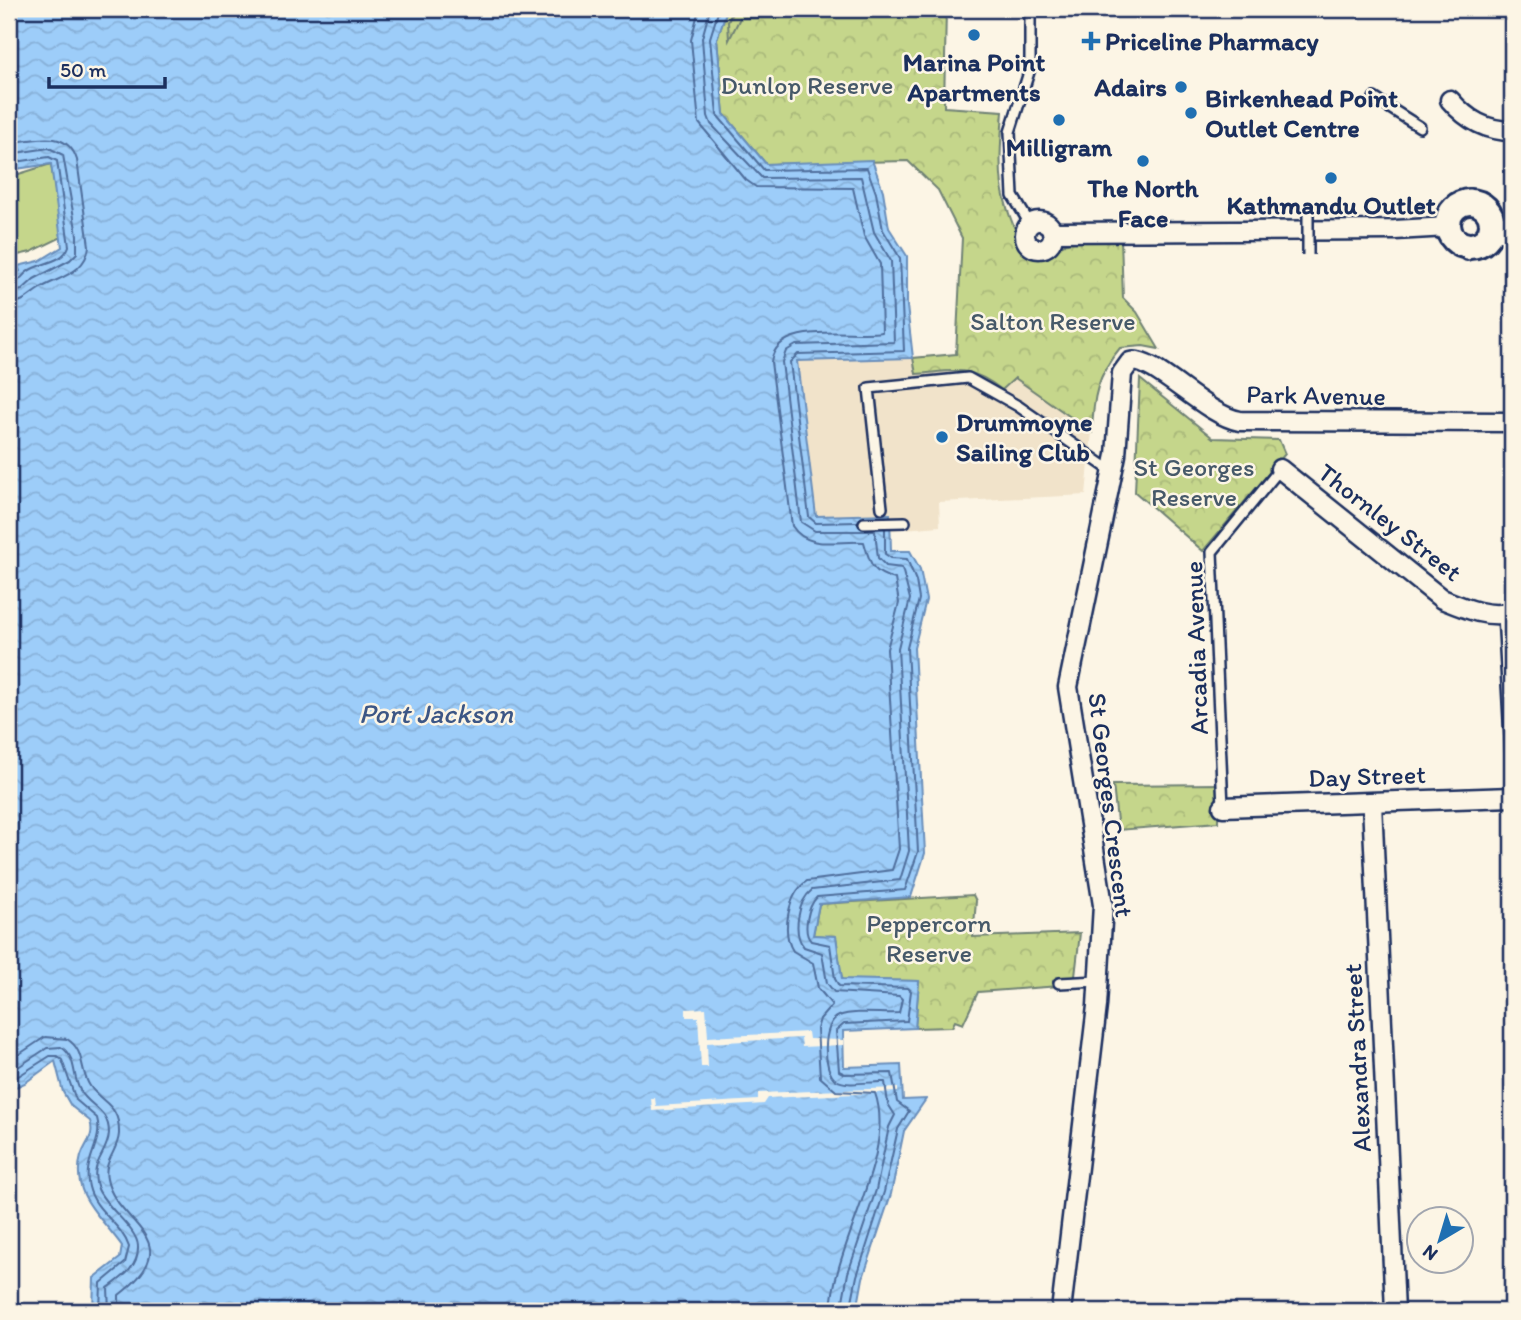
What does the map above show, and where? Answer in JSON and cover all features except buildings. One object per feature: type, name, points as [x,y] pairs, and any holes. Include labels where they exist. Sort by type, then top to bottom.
[{"type":"street","points":[[1450,100],[1476,123],[1499,131],[1512,131]]},
{"type":"street","points":[[1469,198],[1487,211],[1502,228],[1467,250],[1455,240],[1448,227],[1451,213],[1469,198]]},
{"type":"street","points":[[1030,224],[1043,221],[1052,232],[1395,230],[1448,227]]},
{"type":"street","name":"Park Avenue","points":[[1139,360],[1206,408],[1240,421],[1512,422]]},
{"type":"street","name":"St Georges Crescent","points":[[1061,1311],[1099,981],[1103,905],[1068,688],[1113,472],[1122,373],[1130,362],[1139,360]]},
{"type":"street","name":"Thornley Street","points":[[1280,470],[1442,599],[1471,610],[1508,613]]},
{"type":"street","name":"Day Street","points":[[1223,807],[1512,797]]},
{"type":"street","name":"Alexandra Street","points":[[1372,803],[1395,1311]]},
{"type":"lane","points":[[1030,9],[1030,69],[1010,132],[1013,196],[1030,224]]},
{"type":"lane","points":[[1374,98],[1420,127]]},
{"type":"lane","points":[[1308,210],[1308,254]]},
{"type":"lane","points":[[882,508],[869,387],[968,378],[1018,405],[1113,472]]},
{"type":"lane","name":"Arcadia Avenue","points":[[1223,807],[1212,552],[1280,470]]},
{"type":"lane","points":[[864,523],[905,522]]},
{"type":"lane","points":[[1508,613],[1512,771]]},
{"type":"lane","points":[[1059,983],[1099,981]]},
{"type":"shaded area","points":[[913,358],[917,374],[964,370],[982,374],[1002,389],[1015,378],[1092,432],[1086,495],[939,502],[940,526],[892,530],[890,514],[816,516],[797,361]]},
{"type":"green space","name":"Dunlop Reserve","points":[[727,9],[946,9],[944,107],[1003,111],[1001,167],[1004,198],[1025,250],[1046,253],[1081,238],[1121,238],[1123,298],[1137,312],[1159,349],[1143,346],[1120,348],[1101,377],[1092,432],[1015,378],[1002,390],[980,376],[961,371],[916,374],[913,358],[956,354],[962,238],[938,190],[908,161],[766,164],[724,114],[717,39]]},
{"type":"green space","points":[[809,9],[793,17],[740,18],[729,40],[728,22],[733,10]]},
{"type":"green space","points":[[51,164],[62,237],[31,252],[9,257],[9,177]]},
{"type":"green space","name":"St Georges Reserve","points":[[1140,379],[1213,438],[1279,440],[1285,454],[1203,551],[1135,492]]},
{"type":"green space","points":[[1218,784],[1218,822],[1118,830],[1113,785]]},
{"type":"green space","name":"Peppercorn Reserve","points":[[973,895],[976,901],[973,937],[1080,933],[1074,985],[978,992],[963,1024],[955,1021],[952,1027],[915,1028],[919,981],[842,980],[836,937],[813,935],[819,904]]},
{"type":"water","name":"Port Jackson","points":[[9,9],[727,9],[717,39],[724,114],[766,164],[872,160],[883,191],[889,228],[907,256],[907,306],[913,358],[797,361],[816,516],[890,514],[891,551],[910,551],[920,569],[926,600],[914,648],[925,853],[911,897],[819,904],[813,935],[836,936],[842,979],[919,981],[915,1028],[843,1031],[844,1067],[901,1065],[903,1100],[926,1099],[904,1131],[891,1194],[863,1278],[857,1311],[93,1311],[94,1278],[120,1258],[122,1246],[90,1205],[80,1183],[81,1156],[91,1135],[90,1121],[71,1106],[63,1092],[55,1061],[25,1083],[9,1090],[9,278],[20,271],[18,266],[39,261],[62,247],[51,164],[9,170]]},
{"type":"pier","points":[[706,1008],[708,1037],[808,1032],[809,1039],[843,1040],[843,1045],[802,1047],[801,1038],[707,1043],[708,1067],[701,1067],[698,1017],[686,1017],[686,1009]]},
{"type":"pier","points":[[898,1088],[898,1092],[768,1098],[764,1104],[652,1111],[651,1098],[655,1098],[656,1106],[758,1100],[758,1093]]},
{"type":"place","name":"Marina Point Apartments","points":[[974,35]]},
{"type":"place","name":"Priceline Pharmacy","points":[[1091,41]]},
{"type":"place","name":"Adairs","points":[[1181,87]]},
{"type":"place","name":"Birkenhead Point Outlet Centre","points":[[1191,113]]},
{"type":"place","name":"Milligram","points":[[1059,120]]},
{"type":"place","name":"The North Face","points":[[1143,161]]},
{"type":"place","name":"Kathmandu Outlet","points":[[1331,178]]},
{"type":"place","name":"Drummoyne Sailing Club","points":[[942,437]]},
{"type":"park label","name":"Salton Reserve","points":[[1053,321]]}]
